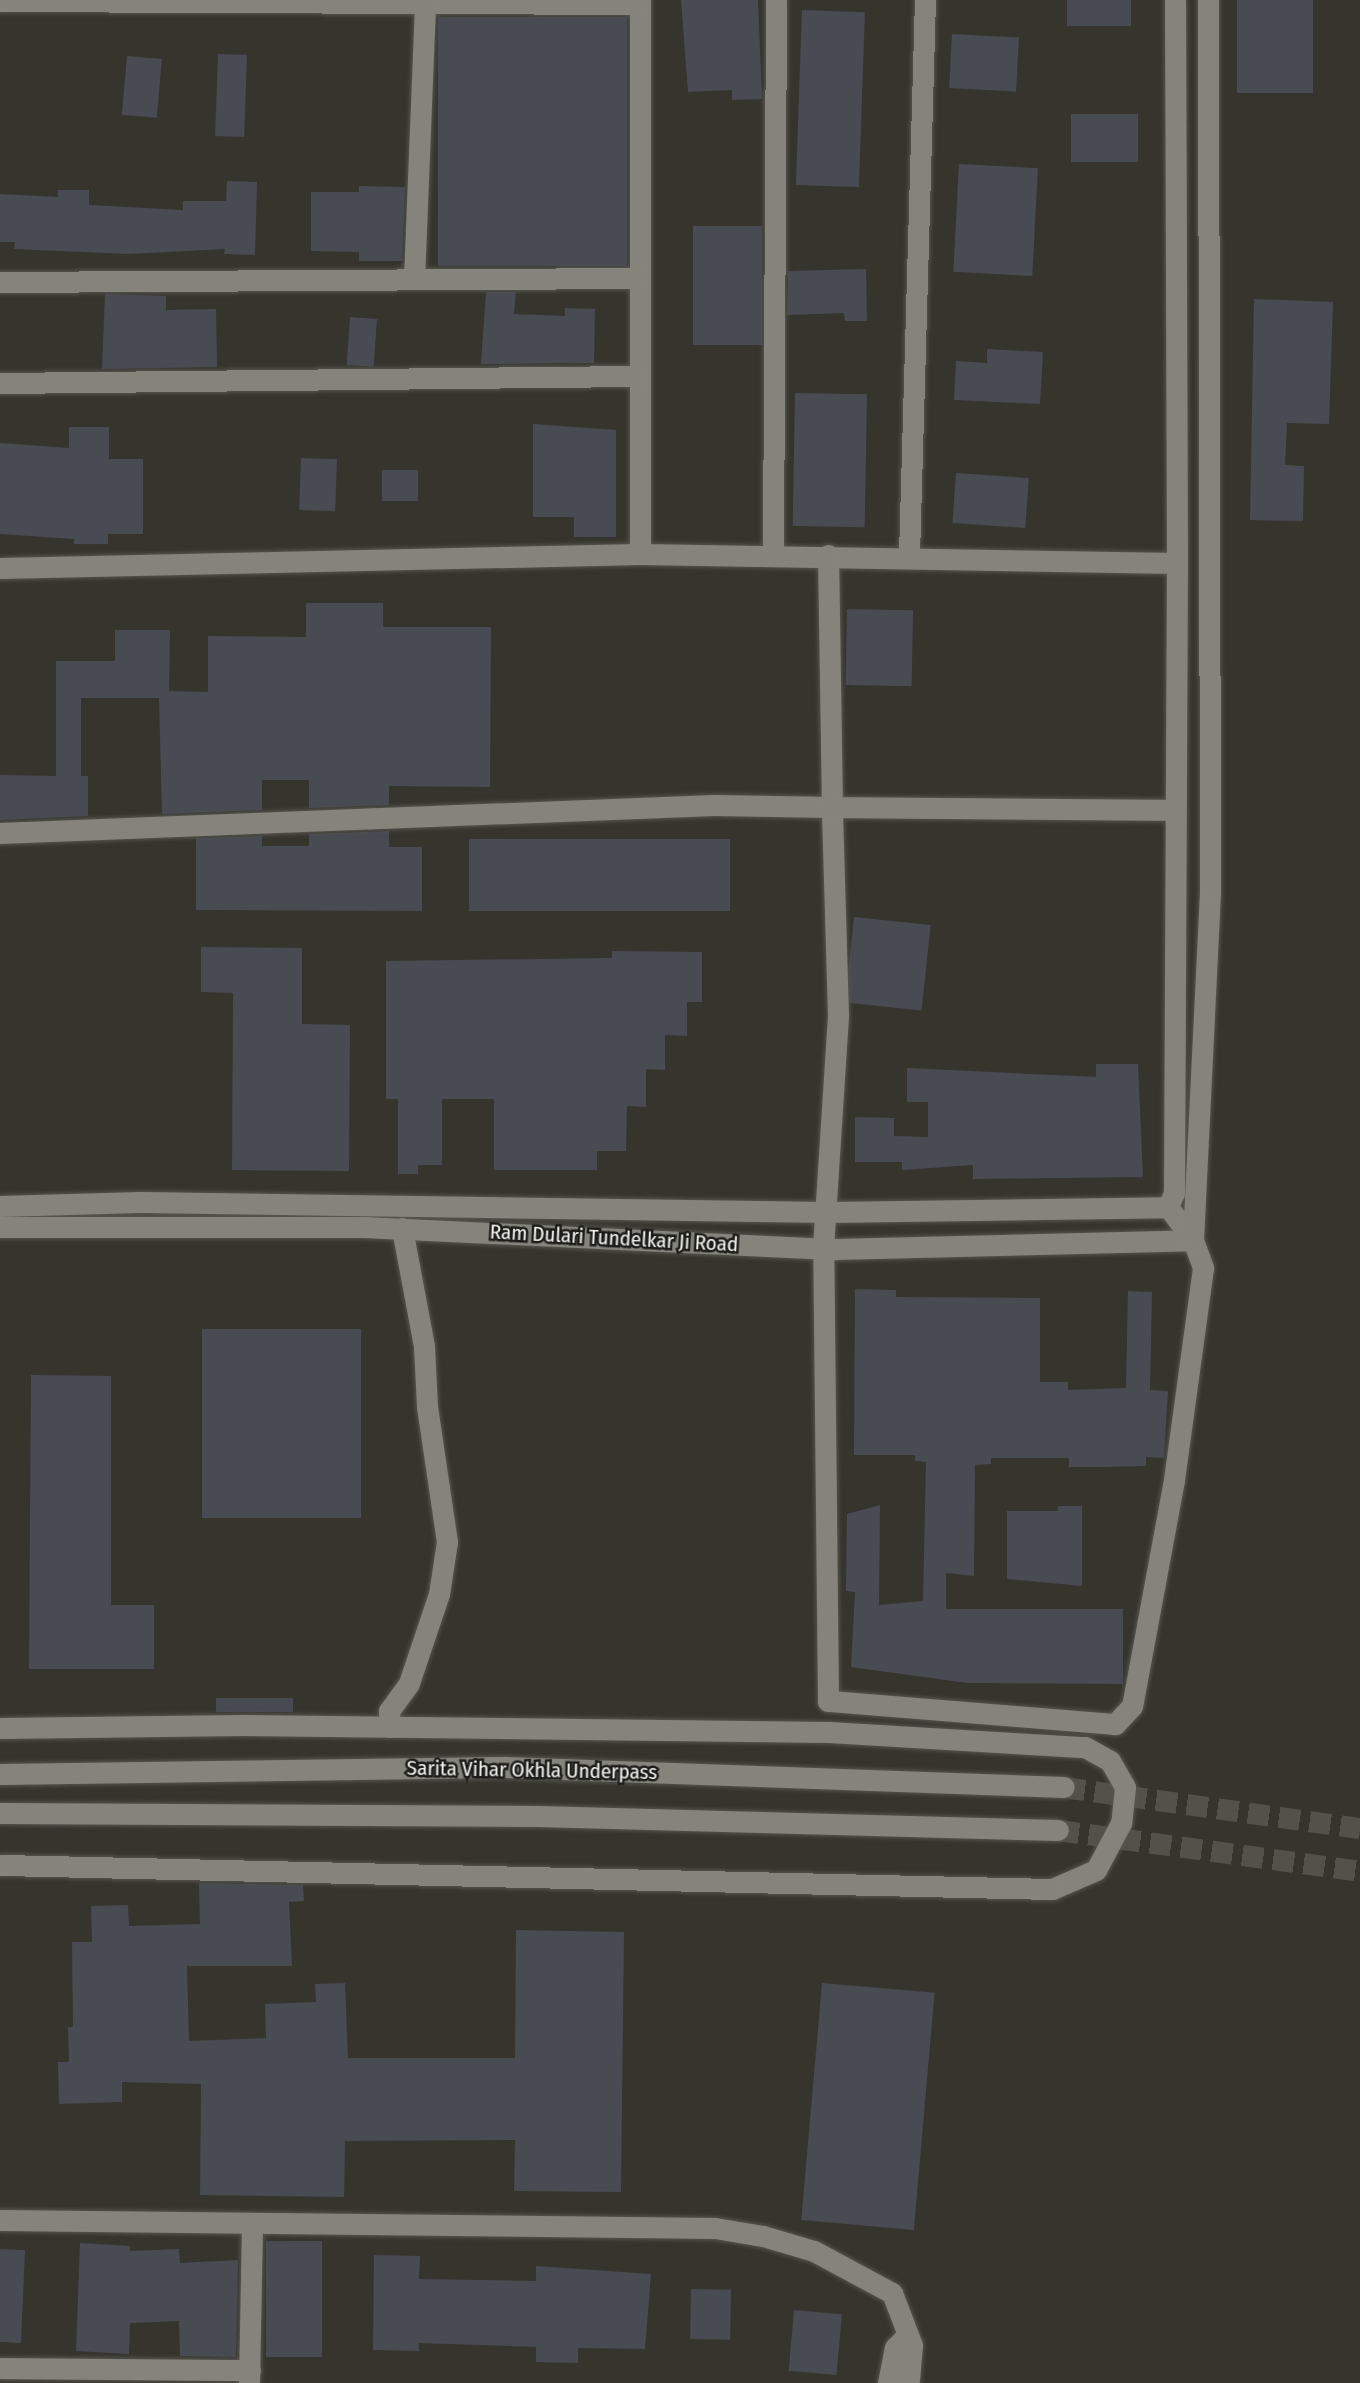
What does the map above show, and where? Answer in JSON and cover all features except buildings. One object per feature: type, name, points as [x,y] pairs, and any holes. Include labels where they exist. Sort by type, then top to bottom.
[{"type":"street","points":[[773,555],[776,0]]},
{"type":"street","points":[[909,555],[925,0]]},
{"type":"street","points":[[1168,1207],[1174,1194],[1172,810],[1177,563],[1175,0]]},
{"type":"street","points":[[1194,1240],[1199,1207],[1210,892],[1208,0]]},
{"type":"street","points":[[0,1],[640,2],[640,554]]},
{"type":"street","points":[[414,279],[425,2]]},
{"type":"street","points":[[0,282],[639,278]]},
{"type":"street","points":[[0,383],[638,376]]},
{"type":"street","points":[[0,568],[640,554],[909,555],[1177,563]]},
{"type":"street","points":[[828,555],[838,1015],[824,1248],[828,1701],[1115,1724],[1132,1706],[1174,1480],[1203,1268],[1194,1240],[1168,1207]]},
{"type":"street","points":[[0,832],[714,805],[1172,810]]},
{"type":"street","points":[[0,1206],[363,1206],[827,1212],[1168,1207]]},
{"type":"street","name":"Ram Dulari Tundelkar Ji Road","points":[[0,1227],[402,1228],[824,1248],[1194,1240]]},
{"type":"street","points":[[390,1727],[389,1711],[409,1683],[439,1594],[447,1542],[427,1406],[424,1346],[402,1228]]},
{"type":"street","points":[[949,1739],[950,1711]]},
{"type":"street","points":[[0,1728],[390,1727],[829,1732],[1085,1747],[1110,1761],[1125,1787],[1121,1823],[1096,1870],[1052,1889],[0,1864]]},
{"type":"street","name":"Sarita Vihar Okhla Underpass","points":[[0,1774],[505,1766],[1064,1787]]},
{"type":"street","points":[[0,1813],[538,1816],[1058,1830]]},
{"type":"street","points":[[0,2220],[715,2228],[814,2251],[861,2273],[892,2293],[913,2354],[909,2383]]},
{"type":"street","points":[[0,2368],[249,2377],[252,2223]]},
{"type":"street","points":[[888,2383],[895,2348],[906,2336]]},
{"type":"tunnel","points":[[1064,1787],[1360,1828]]},
{"type":"tunnel","points":[[1058,1830],[1360,1871]]}]
